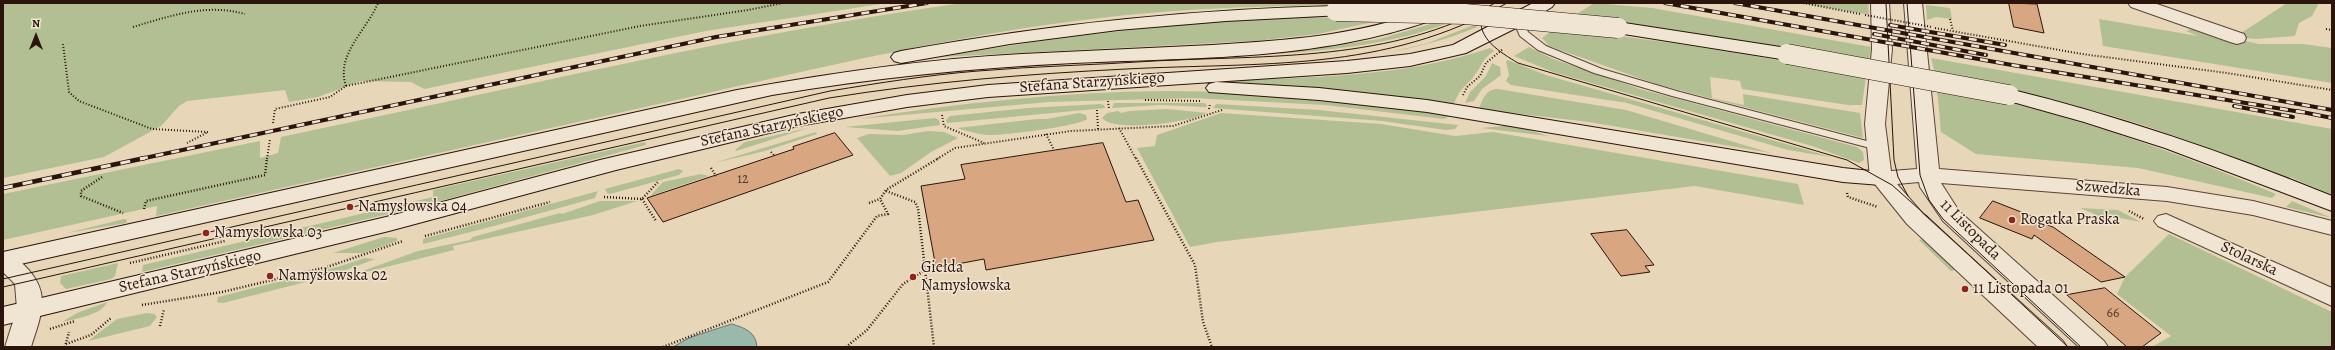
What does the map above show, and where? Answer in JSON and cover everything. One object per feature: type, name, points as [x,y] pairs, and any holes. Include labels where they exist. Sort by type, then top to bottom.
[{"type":"main road","name":"Stefana Starzyńskiego","points":[[4,260],[737,96],[837,78],[923,67],[1261,48],[1320,42],[1388,28],[1459,3]]},
{"type":"main road","name":"Stefana Starzyńskiego","points":[[3,316],[381,226],[737,133],[907,101],[1065,84],[1347,67],[1410,60],[1459,49],[1518,20],[1546,3]]},
{"type":"main road","points":[[1880,3],[1882,49],[1875,118],[1881,178]]},
{"type":"main road","name":"11 Listopada","points":[[1912,3],[1928,175],[1936,195],[1951,216],[2096,347]]},
{"type":"main road","points":[[2138,3],[2237,38]]},
{"type":"main road","points":[[737,96],[863,64],[1063,29],[1194,16],[1336,11],[1465,14],[1618,28],[1787,54],[2009,95],[2096,119],[2184,148],[2274,180],[2332,204]]},
{"type":"main road","name":"Szwedzka","points":[[1065,84],[1243,89],[1377,99],[1843,175],[1881,178],[1928,175],[2181,196],[2253,208],[2332,228]]},
{"type":"main road","name":"11 Listopada","points":[[1881,178],[1916,219],[2054,347]]},
{"type":"main road","name":"Stolarska","points":[[2166,221],[2332,298]]},
{"type":"main road","points":[[4,260],[27,282],[30,309],[18,347]]},
{"type":"lane","points":[[1518,20],[1524,34],[1542,48],[1598,71],[1670,93],[1878,147]]},
{"type":"path","points":[[346,86],[342,76],[350,48],[372,18],[378,3]]},
{"type":"path","points":[[272,123],[275,109],[330,97],[346,86],[466,63],[547,43],[640,26],[734,13],[783,3]]},
{"type":"path","points":[[1803,3],[2082,54],[2227,73],[2332,90]]},
{"type":"path","points":[[133,27],[174,14],[200,10],[233,8],[246,14]]},
{"type":"path","points":[[1950,19],[1953,31]]},
{"type":"path","points":[[2326,29],[2332,30]]},
{"type":"path","points":[[63,44],[69,92],[79,101],[152,129],[208,132],[187,143]]},
{"type":"path","points":[[1462,99],[1468,87],[1480,76],[1486,63],[1503,50]]},
{"type":"path","points":[[1142,100],[1211,101]]},
{"type":"path","points":[[1101,101],[1115,101]]},
{"type":"path","points":[[1108,101],[1109,110]]},
{"type":"path","points":[[1097,110],[1098,130]]},
{"type":"path","points":[[869,204],[880,199],[886,190],[955,148],[1046,134],[1119,128],[1173,126],[1222,110]]},
{"type":"path","points":[[942,114],[944,126],[985,143]]},
{"type":"path","points":[[935,115],[949,114]]},
{"type":"path","points":[[1119,128],[1195,265],[1203,322],[1212,347]]},
{"type":"path","points":[[1046,134],[1054,150]]},
{"type":"path","points":[[143,212],[146,201],[265,175],[270,139]]},
{"type":"path","points":[[771,152],[775,156]]},
{"type":"path","points":[[710,168],[716,176]]},
{"type":"path","points":[[102,177],[81,191],[81,196],[129,215]]},
{"type":"path","points":[[604,197],[642,199],[658,182]]},
{"type":"path","points":[[886,190],[914,202],[918,208],[927,269],[934,347]]},
{"type":"path","points":[[642,199],[656,221]]},
{"type":"path","points":[[663,347],[828,282],[877,216],[888,214],[880,199]]},
{"type":"path","points":[[418,237],[558,200]]},
{"type":"path","points":[[139,306],[222,292],[327,267],[409,240]]},
{"type":"path","points":[[846,347],[867,330],[903,284],[927,269]]},
{"type":"path","points":[[160,326],[164,309]]},
{"type":"path","points":[[65,346],[91,336],[99,331],[111,318]]},
{"type":"path","points":[[48,329],[79,320]]},
{"type":"path","points":[[65,346],[69,332]]},
{"type":"green space","points":[[3,3],[887,3],[706,31],[424,89],[411,82],[361,81],[318,97],[289,102],[285,90],[187,101],[179,106],[161,126],[104,157],[3,178]]},
{"type":"green space","points":[[963,3],[1428,3],[1423,5],[1302,6],[1181,10],[1100,18],[994,33],[942,42],[837,64],[156,216],[157,206],[3,240],[3,194],[260,141],[260,158],[278,153],[281,137],[706,47],[877,16]]},
{"type":"green space","points":[[1594,3],[1652,8],[1871,47],[1869,61],[1574,16]]},
{"type":"green space","points":[[1801,3],[1868,3],[1869,15],[1865,14]]},
{"type":"green space","points":[[2287,3],[2319,3],[2312,16],[2299,23],[2295,36],[2256,39],[2235,37]]},
{"type":"green space","points":[[1926,5],[1950,8],[1952,19],[1936,17],[1927,20]]},
{"type":"green space","points":[[1304,17],[1387,19],[1318,34],[1254,41],[940,57],[1076,36],[1121,31],[1212,22]]},
{"type":"green space","points":[[2099,19],[2198,36],[2186,31],[2192,29],[2259,44],[2303,44],[2332,48],[2332,83],[2103,46]]},
{"type":"green space","points":[[1441,21],[1454,21],[1433,29],[1389,40],[1345,48],[1276,54],[1379,39]]},
{"type":"green space","points":[[1476,24],[1477,27],[1454,36],[1419,46],[1383,54],[1428,43]]},
{"type":"green space","points":[[1554,29],[1711,49],[1866,77],[1862,105],[1848,105],[1742,89],[1740,81],[1710,77],[1712,98],[1744,105],[1743,94],[1860,113],[1863,138],[1656,84],[1549,46],[1542,38]]},
{"type":"green space","points":[[1529,47],[1553,59],[1640,89],[1857,147],[1863,152],[1864,160],[1859,163],[1812,146],[1553,72],[1514,56]]},
{"type":"green space","points":[[1490,48],[1494,51],[1484,60],[1477,72],[1456,98],[1454,104],[1354,91],[1218,81],[1321,77],[1390,71],[1457,58]]},
{"type":"green space","points":[[1931,58],[2332,129],[2332,195],[2290,177],[2288,180],[2205,147],[2120,118],[2074,105],[1935,73]]},
{"type":"green space","points":[[1508,60],[1546,75],[1831,157],[1788,150],[1627,103],[1511,85],[1506,81],[1509,75],[1506,61]]},
{"type":"green space","points":[[1492,63],[1500,67],[1501,75],[1482,89],[1474,101],[1465,103],[1470,92],[1486,76]]},
{"type":"green space","points":[[1498,89],[1626,110],[1771,153],[1589,122],[1479,109],[1488,92]]},
{"type":"green space","points":[[1937,89],[2011,105],[2015,104],[2115,133],[2212,168],[2276,194],[2272,198],[2138,168],[1976,154],[1941,132]]},
{"type":"green space","points":[[1166,91],[1202,91],[1309,98],[1452,115],[1444,119],[1325,105],[1193,98],[1049,102],[858,119],[1011,99]]},
{"type":"green space","points":[[1114,103],[1205,103],[1207,106],[1159,105],[1112,108]]},
{"type":"green space","points":[[1216,104],[1319,110],[1458,125],[1455,129],[1446,130],[1382,121],[1213,108]]},
{"type":"green space","points":[[1104,105],[1105,108],[947,123],[946,120],[950,116],[1028,108]]},
{"type":"green space","points":[[1167,109],[1207,113],[1186,120],[1136,125],[1121,125],[1109,122],[1102,118],[1107,113],[1118,111],[1121,113],[1129,111]]},
{"type":"green space","points":[[1079,113],[1086,115],[1087,119],[1070,125],[1023,132],[987,135],[957,128],[1047,119]]},
{"type":"green space","points":[[1221,113],[1381,124],[1455,136],[1493,132],[1798,184],[1804,205],[1695,186],[1217,242],[1190,247],[1137,148],[1155,146],[1157,135]]},
{"type":"green space","points":[[935,118],[939,120],[940,125],[897,131],[845,127]]},
{"type":"green space","points":[[1514,125],[1548,136],[1481,128]]},
{"type":"green space","points":[[808,128],[736,151],[735,150],[745,142]]},
{"type":"green space","points":[[928,131],[944,132],[958,138],[931,152],[901,173],[890,176],[857,138],[869,134],[903,135]]},
{"type":"green space","points":[[816,132],[817,134],[765,151],[714,163]]},
{"type":"green space","points":[[645,142],[646,145],[422,206],[142,272],[143,265],[433,197],[433,190]]},
{"type":"green space","points":[[679,169],[683,171],[679,175],[610,194],[607,193],[605,189]]},
{"type":"green space","points":[[701,174],[709,176],[650,196],[663,182]]},
{"type":"green space","points":[[598,191],[595,198],[423,244],[423,239]]},
{"type":"green space","points":[[600,201],[637,201],[593,215],[453,246],[454,250],[346,277],[418,251],[470,240],[473,237],[560,213],[562,214]]},
{"type":"green space","points":[[2292,201],[2332,218],[2286,207]]},
{"type":"green space","points":[[2080,208],[2118,210],[2141,222],[2120,218],[2106,219]]},
{"type":"green space","points":[[124,219],[127,220],[126,223],[67,233]]},
{"type":"green space","points":[[2169,234],[2332,312],[2332,347],[2152,347],[2171,336],[2117,294],[2125,277]]},
{"type":"green space","points":[[384,237],[397,238],[397,241],[363,253],[333,253]]},
{"type":"green space","points":[[1926,239],[1956,270],[1951,271],[1919,240]]},
{"type":"green space","points":[[365,258],[375,259],[333,275],[223,303],[217,302],[218,297],[341,266]]},
{"type":"green space","points":[[118,263],[115,276],[111,279],[66,289],[60,283],[61,276]]},
{"type":"green space","points":[[107,302],[100,310],[94,313],[81,318],[62,322],[77,313]]},
{"type":"green space","points":[[147,313],[154,314],[157,317],[150,326],[88,341],[117,319]]},
{"type":"shaded area","points":[[732,324],[749,331],[756,342],[757,347],[673,347],[689,338]]},
{"type":"building","points":[[2009,3],[2037,4],[2044,33],[2014,27]]},
{"type":"building","points":[[835,133],[853,155],[663,222],[647,198],[794,149],[793,147]]},
{"type":"building","points":[[1103,143],[1126,202],[1138,200],[1154,240],[986,270],[984,259],[936,268],[921,186],[965,179],[961,165]]},
{"type":"building","points":[[1993,201],[2044,221],[2042,223],[2053,227],[2125,277],[2101,282],[2034,235],[2032,239],[1980,218]]},
{"type":"building","points":[[1627,230],[1654,265],[1645,266],[1650,272],[1621,276],[1591,234]]},
{"type":"building","points":[[2105,288],[2161,333],[2142,347],[2127,347],[2067,295]]},
{"type":"tram line","points":[[3,279],[830,91],[885,82],[978,71],[1154,61],[1286,56],[1329,52],[1372,46],[1415,36],[1456,22],[1495,3]]},
{"type":"tram line","points":[[1481,16],[1507,3]]},
{"type":"tram line","points":[[1886,3],[1894,160],[1898,177],[1908,196]]},
{"type":"tram line","points":[[1907,3],[1920,175],[1929,200],[1943,219],[2081,347]]},
{"type":"tram line","points":[[3,287],[829,98],[903,87],[1051,73],[1321,60],[1368,53],[1415,42],[1461,26],[1481,16]]},
{"type":"tram line","points":[[1481,16],[1481,24],[1486,38],[1497,49],[1518,63],[1847,160],[1892,185],[1929,218]]},
{"type":"tram line","points":[[1926,215],[2068,347]]},
{"type":"railway","points":[[140,159],[716,37],[927,3]]},
{"type":"railway","points":[[1665,3],[2012,65],[2301,112]]},
{"type":"railway","points":[[1735,3],[2332,110]]},
{"type":"railway","points":[[1890,25],[2005,45]]},
{"type":"railway","points":[[1874,34],[1986,55]]},
{"type":"railway","points":[[2234,106],[2293,117]]},
{"type":"railway","points":[[2297,111],[2332,118]]},
{"type":"railway","points":[[3,188],[145,158]]},
{"type":"place","name":"Namysłowska 04","points":[[350,207]]},
{"type":"place","name":"Rogatka Praska","points":[[2012,220]]},
{"type":"place","name":"Namysłowska 03","points":[[206,233]]},
{"type":"place","name":"Namysłowska 02","points":[[270,276]]},
{"type":"place","name":"Giełda Namysłowska","points":[[913,277]]},
{"type":"place","name":"11 Listopada 01","points":[[1965,289]]}]
